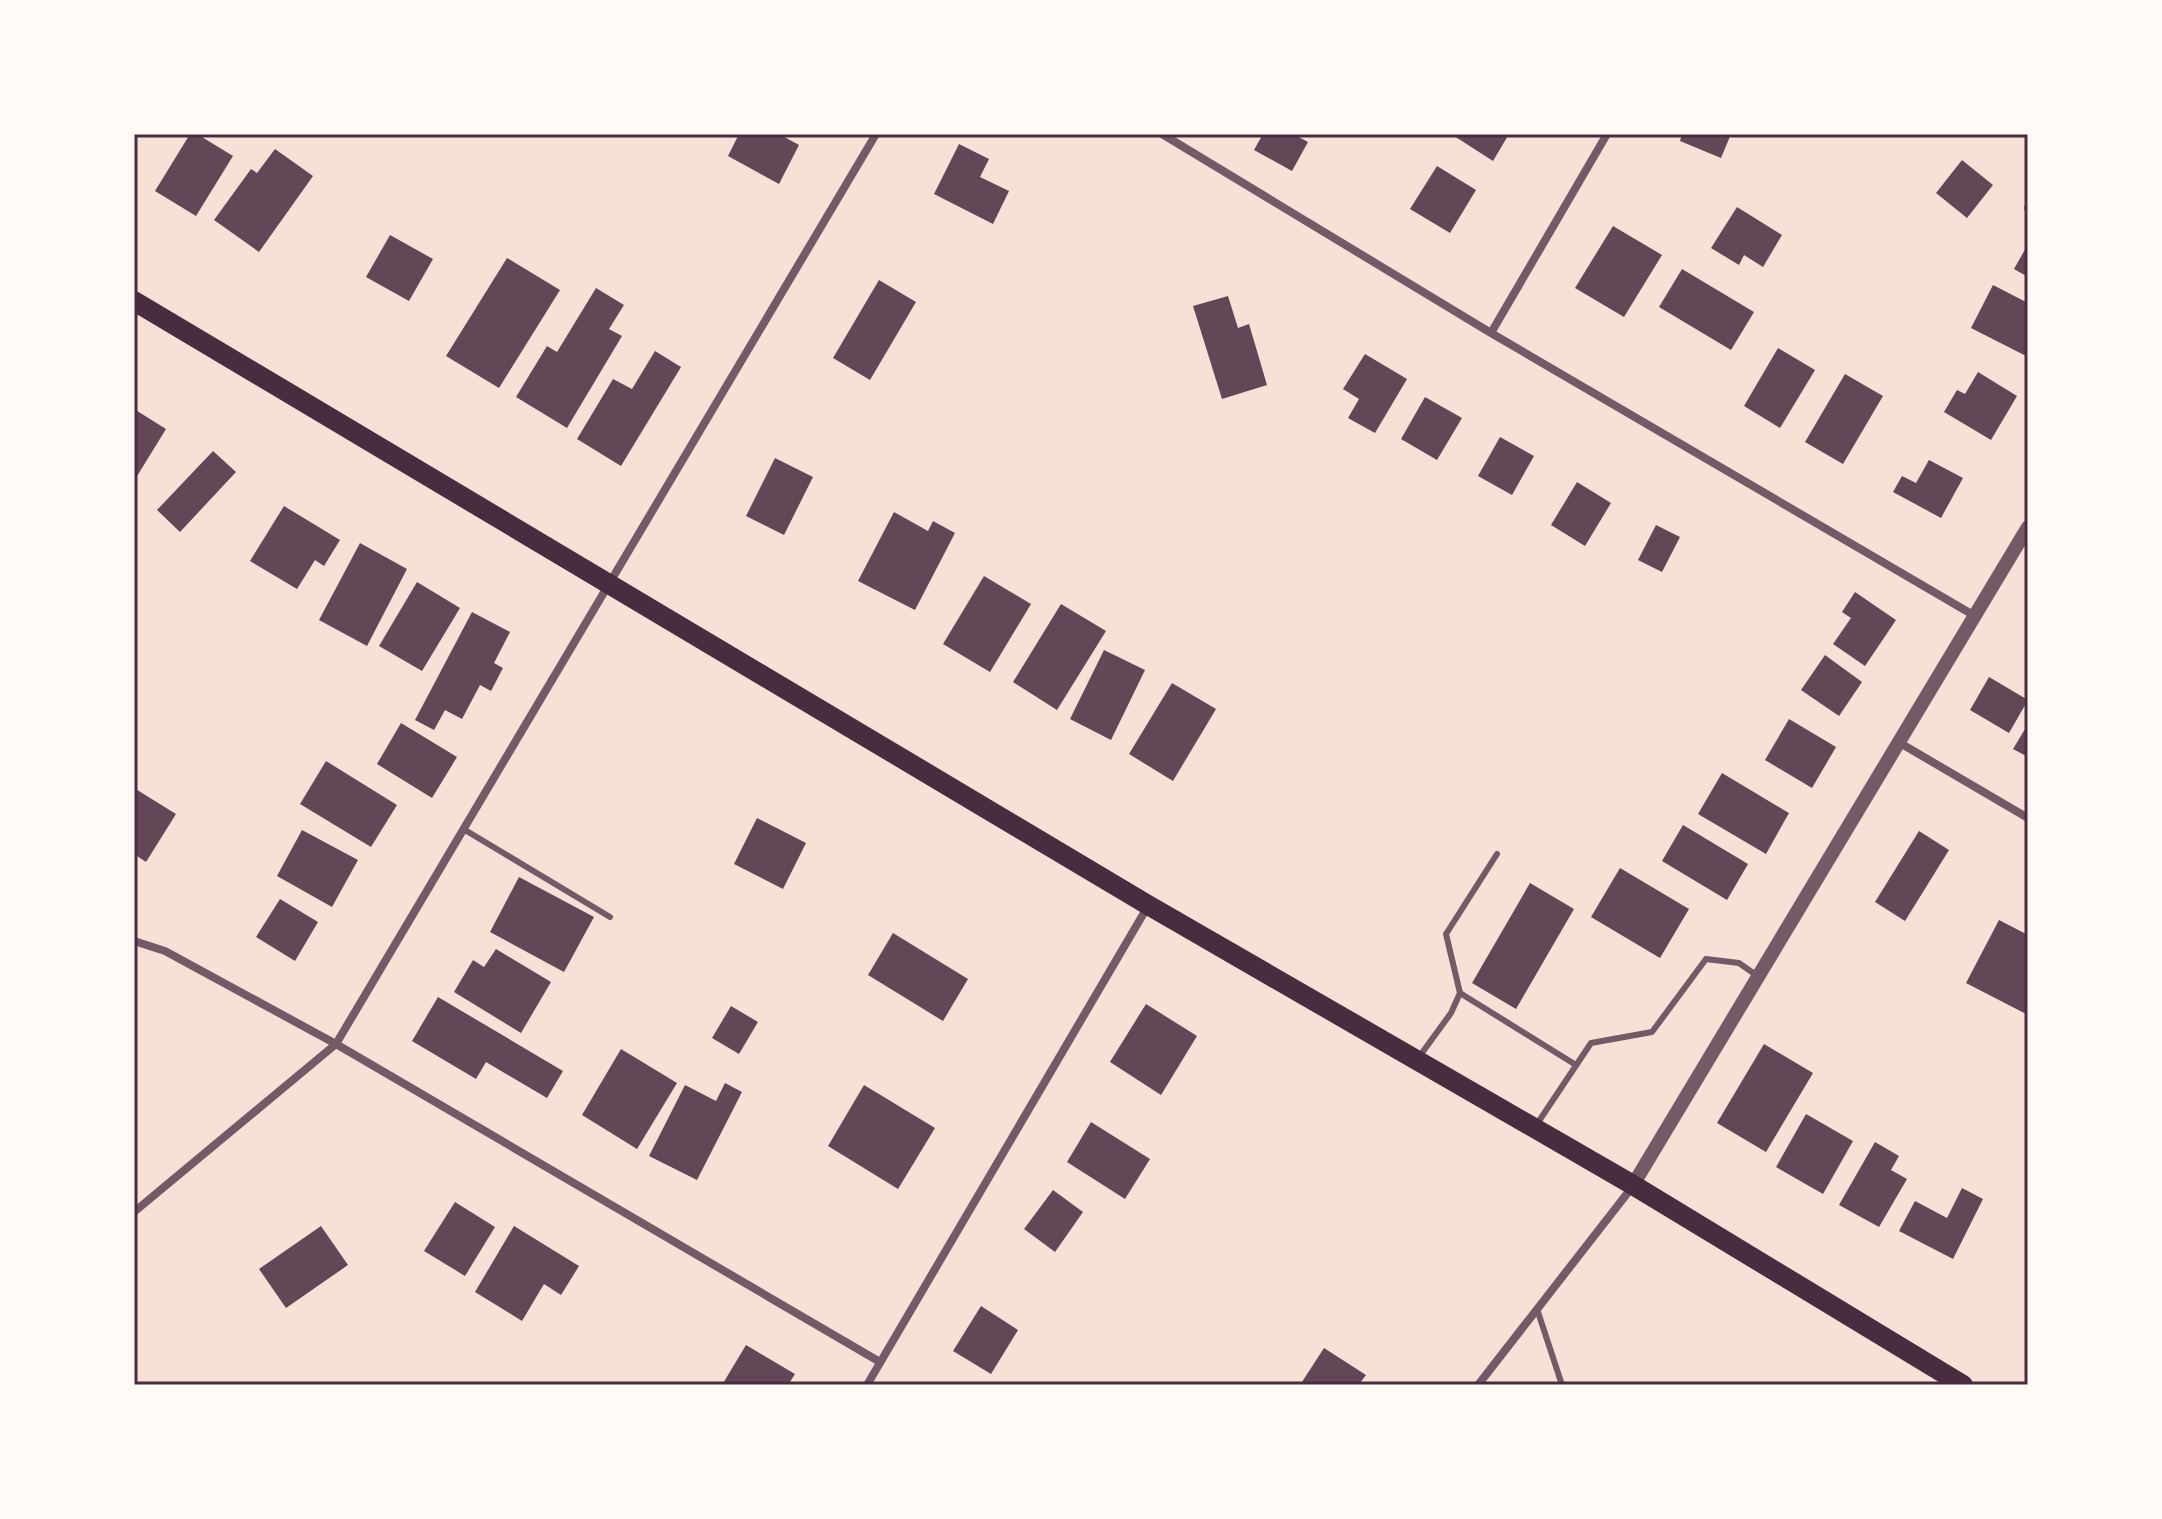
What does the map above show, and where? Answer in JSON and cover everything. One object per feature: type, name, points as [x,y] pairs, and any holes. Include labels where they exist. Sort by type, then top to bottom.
[{"type":"main road","points":[[134,301],[1148,905],[1633,1185],[1963,1385]]},
{"type":"street","points":[[134,1212],[336,1044],[876,134]]},
{"type":"street","points":[[1162,134],[1491,333],[1975,616]]},
{"type":"street","points":[[1491,333],[1607,134]]},
{"type":"street","points":[[1478,1385],[1633,1185],[2028,527]]},
{"type":"street","points":[[1900,743],[2028,818]]},
{"type":"street","points":[[867,1385],[1148,905]]},
{"type":"street","points":[[134,941],[165,951],[336,1044],[880,1362]]},
{"type":"lane","points":[[465,830],[610,917]]},
{"type":"lane","points":[[1417,1060],[1451,1013],[1460,993],[1446,934],[1497,854]]},
{"type":"lane","points":[[1535,1128],[1591,1043],[1652,1032],[1706,959],[1739,963],[1759,977]]},
{"type":"lane","points":[[1460,993],[1576,1065]]},
{"type":"lane","points":[[1537,1309],[1562,1385]]},
{"type":"building","points":[[190,134],[197,134],[233,156],[196,216],[155,191]]},
{"type":"building","points":[[739,134],[779,134],[799,145],[779,184],[728,156]]},
{"type":"building","points":[[1263,134],[1293,134],[1308,142],[1292,171],[1254,150]]},
{"type":"building","points":[[1451,134],[1509,134],[1493,161]]},
{"type":"building","points":[[1682,134],[1731,134],[1721,158],[1680,141]]},
{"type":"building","points":[[959,144],[989,159],[980,177],[1009,191],[993,224],[934,194]]},
{"type":"building","points":[[275,149],[313,176],[259,252],[214,220],[251,169],[257,173]]},
{"type":"building","points":[[1962,160],[1993,185],[1967,218],[1936,193]]},
{"type":"building","points":[[1437,166],[1476,190],[1450,233],[1410,209]]},
{"type":"building","points":[[1737,207],[1782,235],[1763,267],[1744,255],[1739,265],[1711,248]]},
{"type":"building","points":[[1613,226],[1662,255],[1624,317],[1575,288]]},
{"type":"building","points":[[390,235],[433,259],[409,301],[366,277]]},
{"type":"building","points":[[2028,244],[2028,277],[2014,269]]},
{"type":"building","points":[[507,258],[560,290],[499,388],[446,356]]},
{"type":"building","points":[[1682,269],[1754,312],[1731,350],[1659,307]]},
{"type":"building","points":[[879,280],[916,302],[870,380],[833,358]]},
{"type":"building","points":[[1993,285],[2028,303],[2028,357],[1971,328]]},
{"type":"building","points":[[596,288],[624,305],[609,329],[622,336],[567,428],[516,397],[547,346],[557,352]]},
{"type":"building","points":[[1228,296],[1238,328],[1249,324],[1267,385],[1222,399],[1193,306]]},
{"type":"building","points":[[1778,348],[1815,370],[1780,428],[1744,406]]},
{"type":"building","points":[[655,351],[681,367],[621,466],[577,439],[613,379],[632,389]]},
{"type":"building","points":[[1365,354],[1407,379],[1375,433],[1348,418],[1359,399],[1343,389]]},
{"type":"building","points":[[1978,372],[2017,396],[1991,440],[1944,412],[1957,390],[1965,394]]},
{"type":"building","points":[[1845,374],[1883,396],[1843,464],[1805,442]]},
{"type":"building","points":[[1425,397],[1462,418],[1437,460],[1401,439]]},
{"type":"building","points":[[134,409],[166,429],[134,481]]},
{"type":"building","points":[[1500,437],[1534,456],[1512,495],[1478,476]]},
{"type":"building","points":[[213,451],[236,472],[180,532],[157,510]]},
{"type":"building","points":[[775,458],[813,477],[784,535],[746,516]]},
{"type":"building","points":[[1929,460],[1963,478],[1941,518],[1893,492],[1902,476],[1916,483]]},
{"type":"building","points":[[1577,482],[1611,503],[1585,546],[1551,525]]},
{"type":"building","points":[[284,506],[340,540],[324,566],[315,560],[297,589],[250,561]]},
{"type":"building","points":[[894,512],[928,531],[933,521],[955,533],[915,610],[858,581]]},
{"type":"building","points":[[1656,525],[1680,537],[1662,572],[1638,560]]},
{"type":"building","points":[[360,543],[407,569],[367,646],[319,620]]},
{"type":"building","points":[[984,576],[1031,604],[990,672],[943,644]]},
{"type":"building","points":[[417,582],[460,608],[422,671],[379,646]]},
{"type":"building","points":[[1855,592],[1896,620],[1865,666],[1833,644],[1851,618],[1842,612]]},
{"type":"building","points":[[1061,604],[1106,631],[1057,710],[1013,682]]},
{"type":"building","points":[[472,612],[510,632],[494,663],[503,668],[491,691],[480,685],[462,719],[445,710],[434,730],[415,720]]},
{"type":"building","points":[[1104,650],[1145,670],[1111,740],[1070,719]]},
{"type":"building","points":[[1825,655],[1862,682],[1839,716],[1801,690]]},
{"type":"building","points":[[1989,677],[2028,700],[2009,733],[1970,710]]},
{"type":"building","points":[[1172,683],[1216,709],[1173,781],[1129,754]]},
{"type":"building","points":[[1789,719],[1836,747],[1812,788],[1765,760]]},
{"type":"building","points":[[401,723],[457,757],[432,798],[377,764]]},
{"type":"building","points":[[2028,724],[2028,757],[2013,749]]},
{"type":"building","points":[[326,761],[397,805],[371,847],[300,804]]},
{"type":"building","points":[[1722,773],[1789,813],[1766,854],[1698,814]]},
{"type":"building","points":[[134,788],[176,814],[146,862],[134,854]]},
{"type":"building","points":[[757,818],[806,843],[783,889],[734,864]]},
{"type":"building","points":[[1683,825],[1748,864],[1727,900],[1662,861]]},
{"type":"building","points":[[302,830],[358,860],[332,907],[277,876]]},
{"type":"building","points":[[1919,831],[1949,850],[1905,921],[1875,902]]},
{"type":"building","points":[[1620,868],[1689,909],[1660,958],[1591,917]]},
{"type":"building","points":[[519,877],[594,917],[564,972],[490,932]]},
{"type":"building","points":[[1530,883],[1574,909],[1516,1009],[1472,983]]},
{"type":"building","points":[[280,899],[318,922],[295,961],[256,937]]},
{"type":"building","points":[[1999,920],[2028,935],[2028,1015],[1966,983]]},
{"type":"building","points":[[893,933],[968,979],[943,1021],[868,975]]},
{"type":"building","points":[[496,949],[551,982],[521,1033],[454,992],[473,960],[484,967]]},
{"type":"building","points":[[438,997],[563,1071],[547,1098],[486,1062],[476,1079],[412,1041]]},
{"type":"building","points":[[1146,1004],[1197,1036],[1161,1095],[1110,1062]]},
{"type":"building","points":[[731,1006],[758,1022],[739,1054],[712,1038]]},
{"type":"building","points":[[1764,1044],[1813,1073],[1766,1152],[1717,1123]]},
{"type":"building","points":[[621,1049],[677,1083],[637,1149],[582,1115]]},
{"type":"building","points":[[725,1083],[742,1092],[697,1180],[649,1156],[685,1085],[716,1101]]},
{"type":"building","points":[[864,1085],[935,1128],[898,1189],[828,1146]]},
{"type":"building","points":[[1806,1114],[1853,1141],[1823,1194],[1776,1167]]},
{"type":"building","points":[[1091,1122],[1150,1159],[1125,1199],[1067,1162]]},
{"type":"building","points":[[1875,1142],[1899,1156],[1891,1170],[1907,1179],[1879,1227],[1839,1205]]},
{"type":"building","points":[[1962,1188],[1983,1199],[1953,1259],[1899,1231],[1915,1201],[1947,1218]]},
{"type":"building","points":[[1053,1190],[1083,1212],[1055,1252],[1024,1229]]},
{"type":"building","points":[[455,1202],[495,1227],[465,1276],[424,1251]]},
{"type":"building","points":[[321,1226],[348,1265],[286,1308],[259,1269]]},
{"type":"building","points":[[514,1226],[579,1266],[561,1295],[544,1284],[522,1321],[475,1292]]},
{"type":"building","points":[[981,1306],[1018,1330],[991,1374],[953,1351]]},
{"type":"building","points":[[746,1345],[795,1374],[788,1385],[722,1385]]},
{"type":"building","points":[[1324,1348],[1366,1375],[1360,1383],[1364,1385],[1300,1385]]}]
